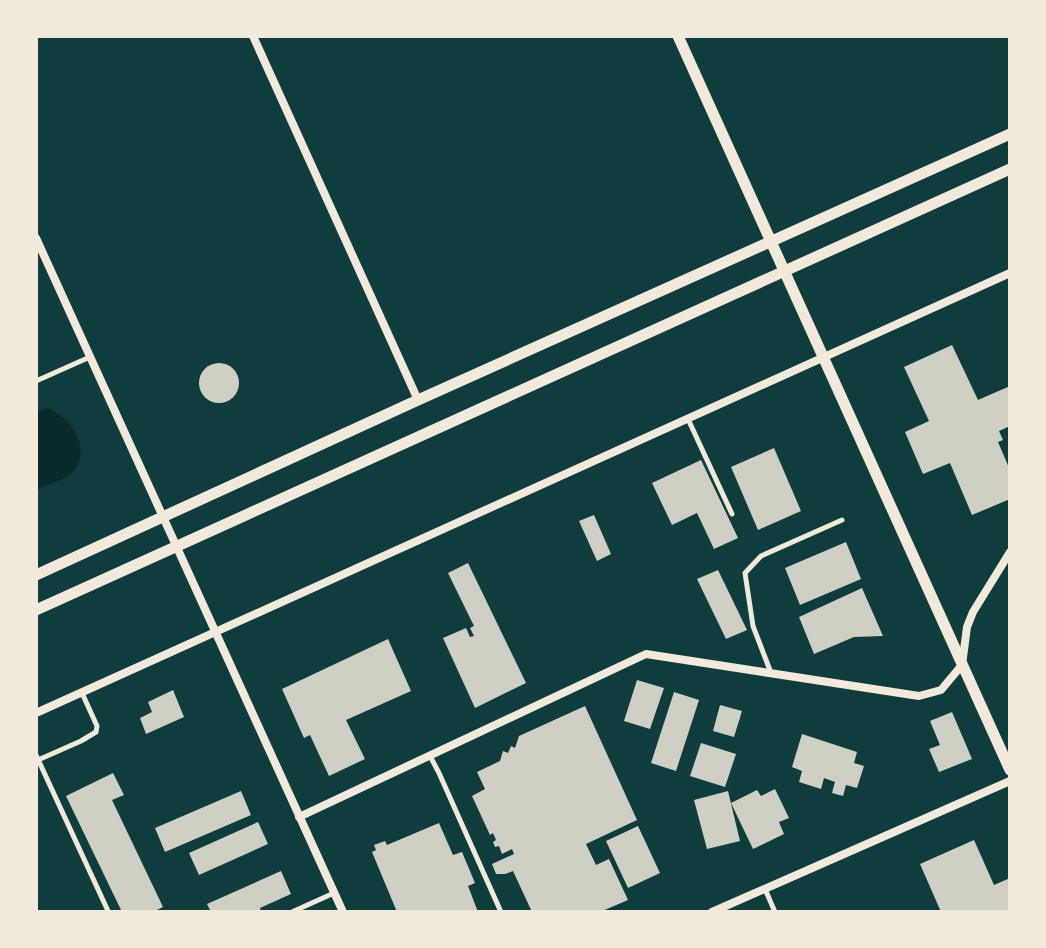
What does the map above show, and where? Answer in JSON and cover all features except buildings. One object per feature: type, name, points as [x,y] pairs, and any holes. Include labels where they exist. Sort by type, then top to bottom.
[{"type":"street","points":[[253,36],[418,400]]},
{"type":"street","points":[[678,36],[1010,770]]},
{"type":"street","points":[[36,575],[1010,134]]},
{"type":"street","points":[[36,610],[1010,169]]},
{"type":"street","points":[[36,238],[343,912]]},
{"type":"street","points":[[36,713],[1010,273]]},
{"type":"street","points":[[299,817],[646,654],[919,696],[941,690],[962,665],[967,627],[973,612],[1010,552]]},
{"type":"street","points":[[712,912],[1010,781]]},
{"type":"lane","points":[[36,381],[90,357]]},
{"type":"lane","points":[[688,419],[732,514]]},
{"type":"lane","points":[[771,674],[753,626],[745,573],[761,556],[842,520]]},
{"type":"lane","points":[[82,693],[97,726],[96,732],[37,758],[108,911]]},
{"type":"lane","points":[[429,755],[501,912]]},
{"type":"lane","points":[[765,889],[775,912]]},
{"type":"lane","points":[[292,912],[334,893]]},
{"type":"water","points":[[47,408],[63,417],[76,433],[80,460],[72,473],[36,490],[36,413]]}]
